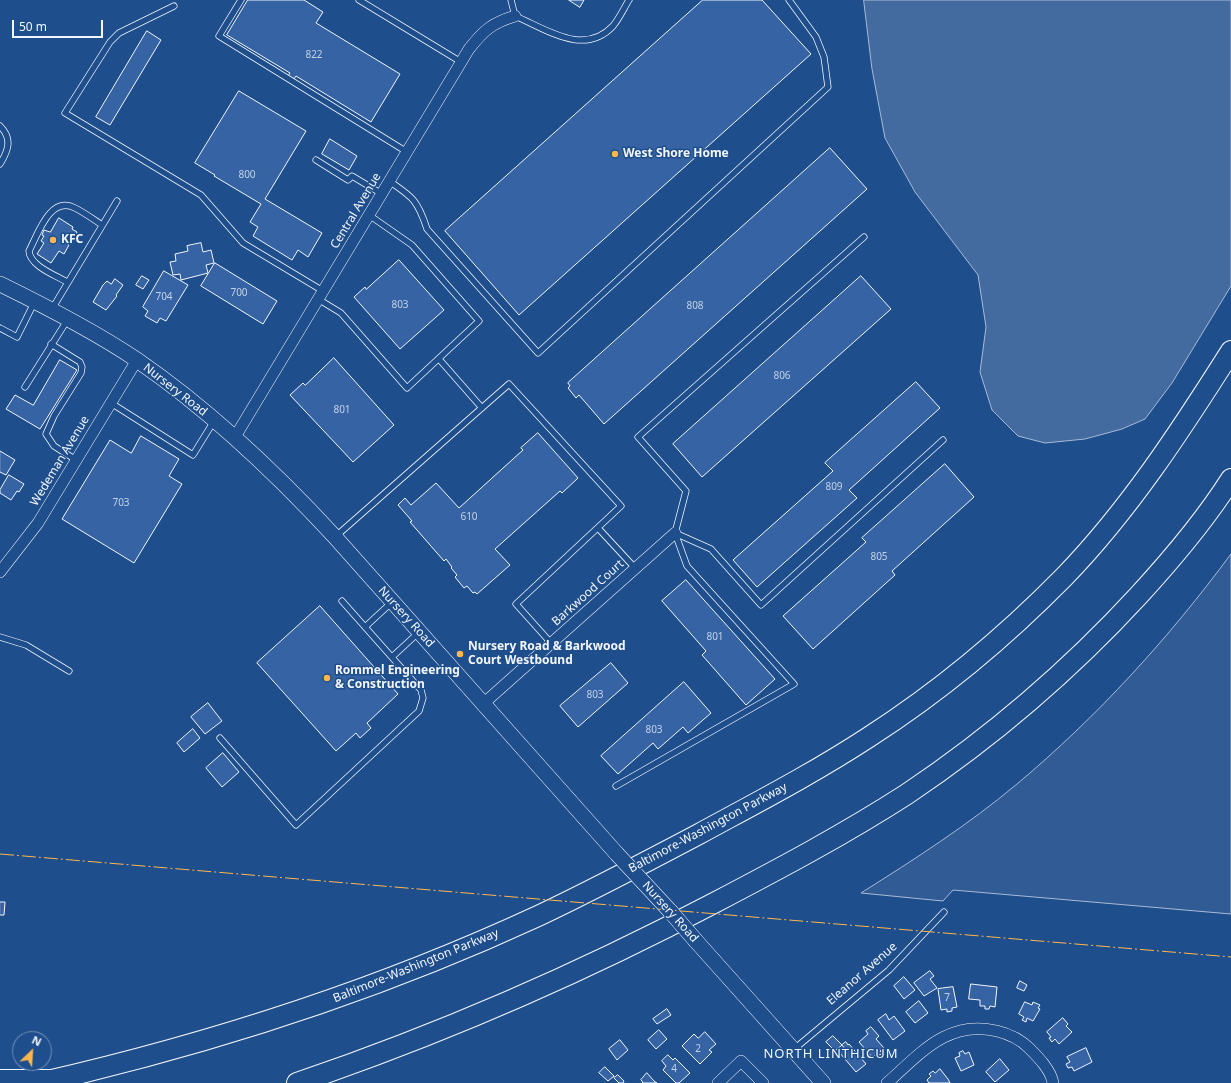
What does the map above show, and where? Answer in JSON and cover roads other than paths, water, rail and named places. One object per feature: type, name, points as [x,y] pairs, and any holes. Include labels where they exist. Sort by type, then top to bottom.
[{"type":"highway","name":"Baltimore-Washington Parkway","points":[[0,1080],[45,1082],[203,1042],[298,1012],[372,985],[535,917],[609,882],[793,783],[869,737],[942,686],[984,651],[1064,577],[1104,533],[1142,483],[1169,446],[1231,351]]},
{"type":"highway","points":[[297,1083],[488,1011],[570,975],[650,937],[751,884],[828,841],[906,794],[978,743],[1048,686],[1112,624],[1176,552],[1231,479]]},
{"type":"main road","name":"Nursery Road","points":[[0,284],[52,309],[137,360],[234,437],[292,492],[335,537],[823,1083]]},
{"type":"street","name":"Central Avenue","points":[[234,437],[461,62],[484,31],[498,21],[515,16]]},
{"type":"street","name":"Wedeman Avenue","points":[[0,572],[38,523],[137,360]]},
{"type":"street","name":"Barkwood Court","points":[[483,704],[675,532]]},
{"type":"street","points":[[887,1083],[929,1046],[947,1034],[967,1029],[985,1028],[1007,1034],[1025,1044],[1040,1060],[1053,1083]]},
{"type":"street","points":[[718,1083],[741,1061],[763,1083]]},
{"type":"lane","points":[[241,0],[219,36],[407,152]]},
{"type":"lane","points":[[359,0],[461,62]]},
{"type":"lane","points":[[511,0],[515,16],[563,37],[581,42],[592,41],[603,35],[613,26],[629,0]]},
{"type":"lane","points":[[389,181],[414,199],[421,210],[427,229],[538,353],[828,87],[824,57],[816,37],[789,0]]},
{"type":"lane","points":[[174,6],[120,33],[115,38],[65,113],[201,195],[243,243],[320,295],[341,313],[407,388],[479,321],[412,245],[369,214]]},
{"type":"lane","points":[[0,126],[7,134],[9,143],[7,153],[0,164]]},
{"type":"lane","points":[[316,160],[348,180],[352,176],[382,194]]},
{"type":"lane","points":[[52,309],[116,201]]},
{"type":"lane","points":[[67,282],[34,262],[29,257],[29,251],[51,212],[61,204],[68,205],[102,225]]},
{"type":"lane","points":[[616,786],[794,684],[687,566],[675,532],[686,491],[638,437],[864,237]]},
{"type":"lane","points":[[0,328],[17,337],[35,301]]},
{"type":"lane","points":[[25,387],[68,318]]},
{"type":"lane","points":[[51,344],[80,362],[82,367],[81,373],[54,416],[46,434],[54,446],[76,460]]},
{"type":"lane","points":[[439,359],[482,408]]},
{"type":"lane","points":[[335,537],[509,384],[621,506],[516,604],[551,643]]},
{"type":"lane","points":[[111,403],[193,455],[214,420]]},
{"type":"lane","points":[[675,532],[711,550],[761,605],[943,440]]},
{"type":"lane","points":[[598,528],[635,568]]},
{"type":"lane","points":[[220,738],[296,825],[419,711],[423,698],[421,690],[342,601]]},
{"type":"lane","points":[[364,626],[392,602]]},
{"type":"lane","points":[[392,657],[419,632]]},
{"type":"lane","points":[[0,638],[26,644],[69,671]]},
{"type":"lane","name":"Eleanor Avenue","points":[[793,1050],[889,970],[944,912]]},
{"type":"place","name":"West Shore Home","points":[[615,154]]},
{"type":"place","name":"KFC","points":[[53,240]]},
{"type":"place","name":"Nursery Road & Barkwood Court Westbound","points":[[460,654]]},
{"type":"place","name":"Rommel Engineering & Construction","points":[[327,678]]},
{"type":"district","name":"NORTH LINTHICUM","points":[[831,1054]]}]
